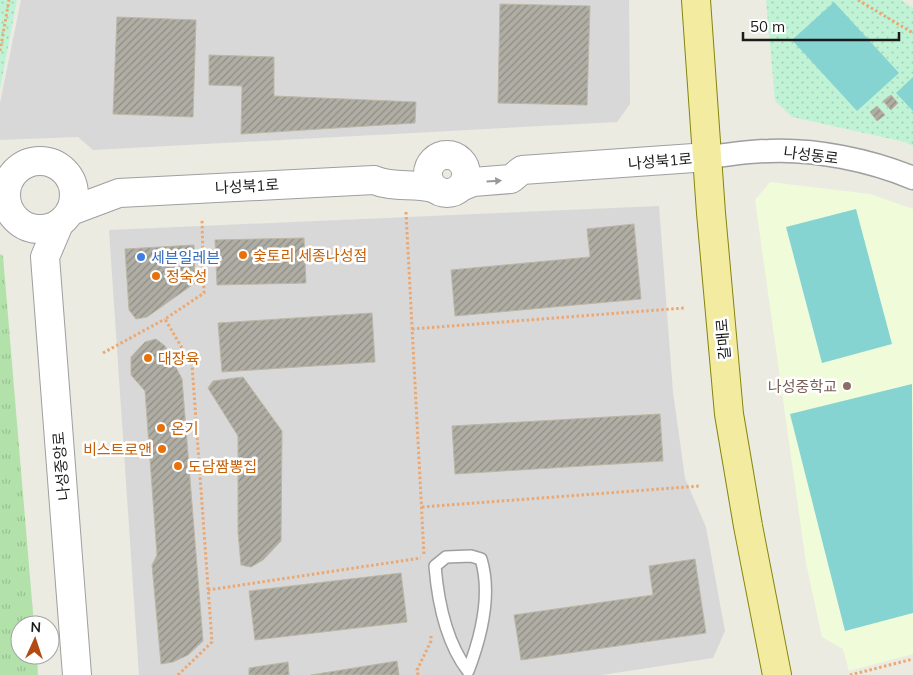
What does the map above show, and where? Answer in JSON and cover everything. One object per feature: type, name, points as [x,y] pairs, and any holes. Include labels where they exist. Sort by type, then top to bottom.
[{"type":"main road","name":"갈매로","points":[[696,0],[729,414],[748,526],[777,675]]},
{"type":"street","name":"나성동로","points":[[708,158],[769,151],[806,152],[889,169],[913,178]]},
{"type":"street","name":"나성북1로","points":[[119,193],[374,180],[386,169],[423,167],[432,176],[434,160],[446,155],[458,158],[463,174],[473,182],[511,180],[522,170],[708,158]]},
{"type":"street","points":[[35,161],[56,164],[70,179],[75,195],[45,256],[11,216],[6,196],[5,181],[16,170],[35,161]]},
{"type":"street","points":[[70,179],[119,193]]},
{"type":"street","points":[[11,216],[41,230],[119,193]]},
{"type":"street","name":"나성중앙로","points":[[45,256],[77,675]]},
{"type":"lane","points":[[471,556],[481,559],[485,573],[484,609],[478,645],[468,672],[456,655],[436,586],[435,566],[446,557],[471,556]]},
{"type":"path","points":[[0,51],[9,0]]},
{"type":"path","points":[[858,0],[913,32]]},
{"type":"path","points":[[208,590],[424,558],[406,212]]},
{"type":"path","points":[[103,353],[165,319],[204,293],[202,220]]},
{"type":"path","points":[[412,329],[684,308]]},
{"type":"path","points":[[165,319],[192,365],[212,642],[178,675]]},
{"type":"path","points":[[422,507],[700,486]]},
{"type":"path","points":[[418,675],[418,670],[431,641],[430,632]]},
{"type":"path","points":[[850,675],[913,659]]},
{"type":"shaded area","points":[[0,0],[17,0],[0,89]]},
{"type":"shaded area","points":[[21,0],[629,0],[630,104],[617,122],[93,150],[78,137],[0,140],[0,103]]},
{"type":"shaded area","points":[[766,0],[901,0],[913,8],[913,146],[905,142],[792,117],[775,101]]},
{"type":"shaded area","points":[[834,2],[899,73],[857,111],[792,40]]},
{"type":"shaded area","points":[[913,77],[913,111],[896,93]]},
{"type":"shaded area","name":"나성중학교","points":[[770,182],[870,194],[913,209],[913,654],[849,671],[843,649],[822,637],[806,563],[755,200]]},
{"type":"shaded area","points":[[659,206],[673,392],[685,478],[706,527],[725,631],[713,658],[602,675],[139,675],[109,230]]},
{"type":"shaded area","points":[[856,209],[892,344],[822,363],[786,227]]},
{"type":"shaded area","points":[[912,384],[913,613],[845,631],[790,414]]},
{"type":"green space","points":[[0,254],[3,256],[33,615],[10,615],[10,665],[38,665],[38,675],[0,675]]},
{"type":"building","points":[[500,4],[590,6],[587,105],[498,103]]},
{"type":"building","points":[[117,17],[196,20],[193,117],[113,114]]},
{"type":"building","points":[[209,55],[274,57],[274,96],[416,102],[415,123],[241,134],[242,86],[209,85]]},
{"type":"building","points":[[891,95],[898,103],[891,110],[883,101]]},
{"type":"building","points":[[877,106],[885,115],[877,121],[870,112]]},
{"type":"building","points":[[634,224],[641,299],[455,316],[451,270],[590,257],[587,229]]},
{"type":"building","points":[[304,238],[306,283],[217,285],[215,240]]},
{"type":"building","points":[[194,245],[195,283],[147,317],[136,319],[129,310],[125,249]]},
{"type":"building","points":[[372,313],[375,362],[222,372],[218,323]]},
{"type":"building","points":[[156,339],[165,346],[182,379],[203,641],[188,655],[173,662],[161,664],[152,565],[157,555],[145,391],[131,375],[131,357],[145,342]]},
{"type":"building","points":[[243,377],[282,431],[281,541],[263,560],[251,567],[241,565],[238,532],[238,436],[208,388],[213,381]]},
{"type":"building","points":[[660,414],[663,461],[455,474],[452,426]]},
{"type":"building","points":[[695,559],[706,633],[521,660],[514,615],[653,595],[649,566]]},
{"type":"building","points":[[401,573],[407,622],[255,640],[249,591]]},
{"type":"building","points":[[397,661],[399,675],[311,675]]},
{"type":"building","points":[[288,662],[289,675],[249,675],[249,668]]},
{"type":"place","name":"숯토리 세종나성점","points":[[243,255]]},
{"type":"place","name":"세븐일레븐","points":[[141,257]]},
{"type":"place","name":"정숙성","points":[[156,276]]},
{"type":"place","name":"대장육","points":[[148,358]]},
{"type":"place","name":"나성중학교","points":[[847,386]]},
{"type":"place","name":"온기","points":[[161,428]]},
{"type":"place","name":"비스트로앤","points":[[162,449]]},
{"type":"place","name":"도담짬뽕집","points":[[178,466]]}]
